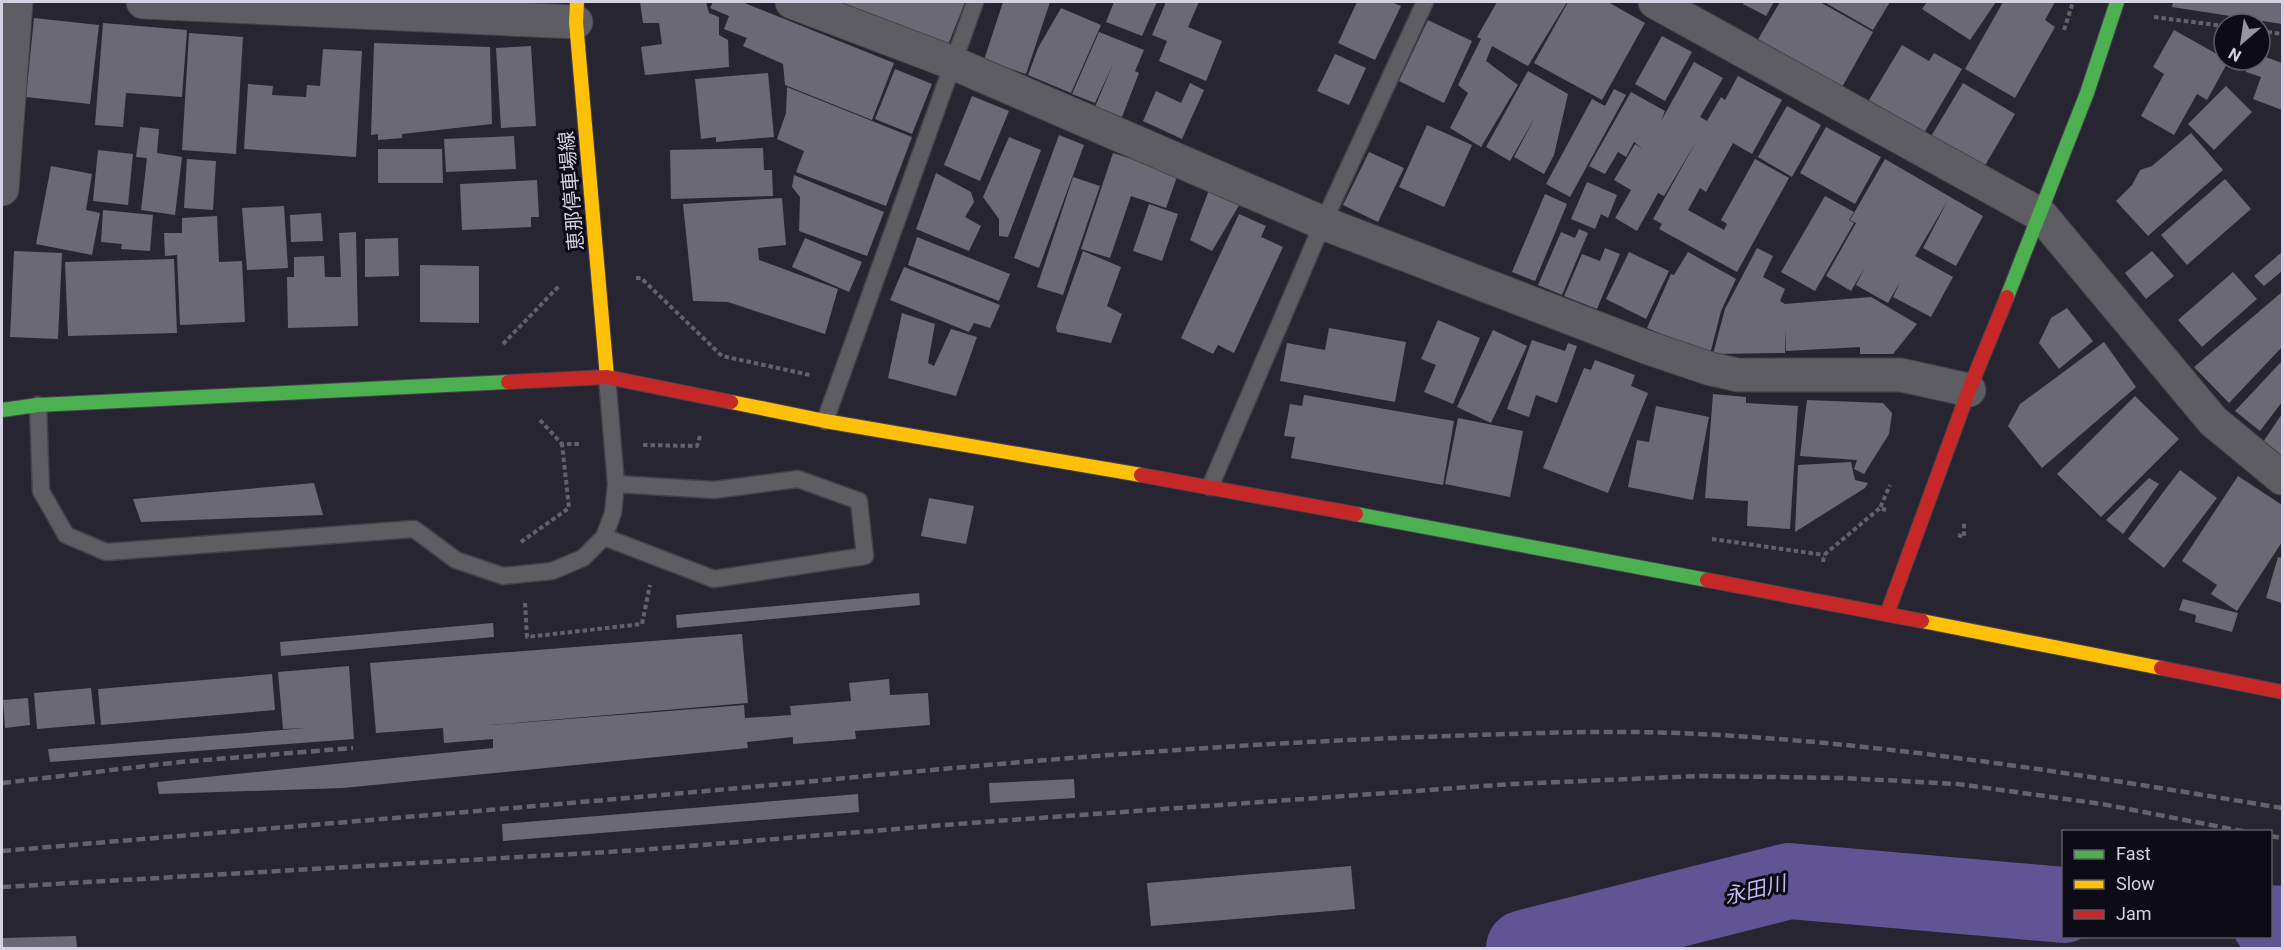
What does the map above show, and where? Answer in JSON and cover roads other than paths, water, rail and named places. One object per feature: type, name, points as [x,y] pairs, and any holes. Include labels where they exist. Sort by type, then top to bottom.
[{"type":"street","points":[[2,189],[16,2]]},
{"type":"street","points":[[143,2],[576,12]]},
{"type":"street","points":[[792,2],[953,63],[1323,223],[1646,347],[1711,369],[1738,375],[1900,375],[1969,390]]},
{"type":"street","points":[[1654,2],[2041,215],[2213,421],[2283,478]]},
{"type":"street","points":[[1887,614],[1969,390],[2041,215],[2087,93],[2117,2]]},
{"type":"street","name":"恵那停車場線","points":[[576,12],[607,377]]},
{"type":"street","points":[[2,410],[38,405],[607,377],[825,421],[1210,488],[1816,600],[2283,692]]},
{"type":"lane","points":[[825,421],[975,2]]},
{"type":"lane","points":[[1210,488],[1323,223],[1425,2]]},
{"type":"lane","points":[[38,405],[41,492],[66,535],[106,552],[414,529],[456,560],[503,576],[552,571],[583,558],[604,537],[613,513],[616,484],[607,377]]},
{"type":"lane","points":[[604,537],[714,579],[865,556],[859,501],[798,479],[714,490],[616,484]]},
{"type":"waterway","name":"永田川","points":[[1524,948],[1789,881],[2062,905]]},
{"type":"waterway","name":"永田川","points":[[2272,923],[2282,924]]},
{"type":"railway","points":[[2,851],[1114,755],[1346,740],[1550,733],[1677,733],[1829,743],[1981,761],[2282,808]]},
{"type":"railway","points":[[2,783],[180,762],[353,748]]},
{"type":"railway","points":[[2,887],[641,850],[969,823],[1512,784],[1700,776],[1843,778],[1958,784],[2102,804],[2237,830]]},
{"type":"railway","points":[[2272,836],[2282,838]]}]
